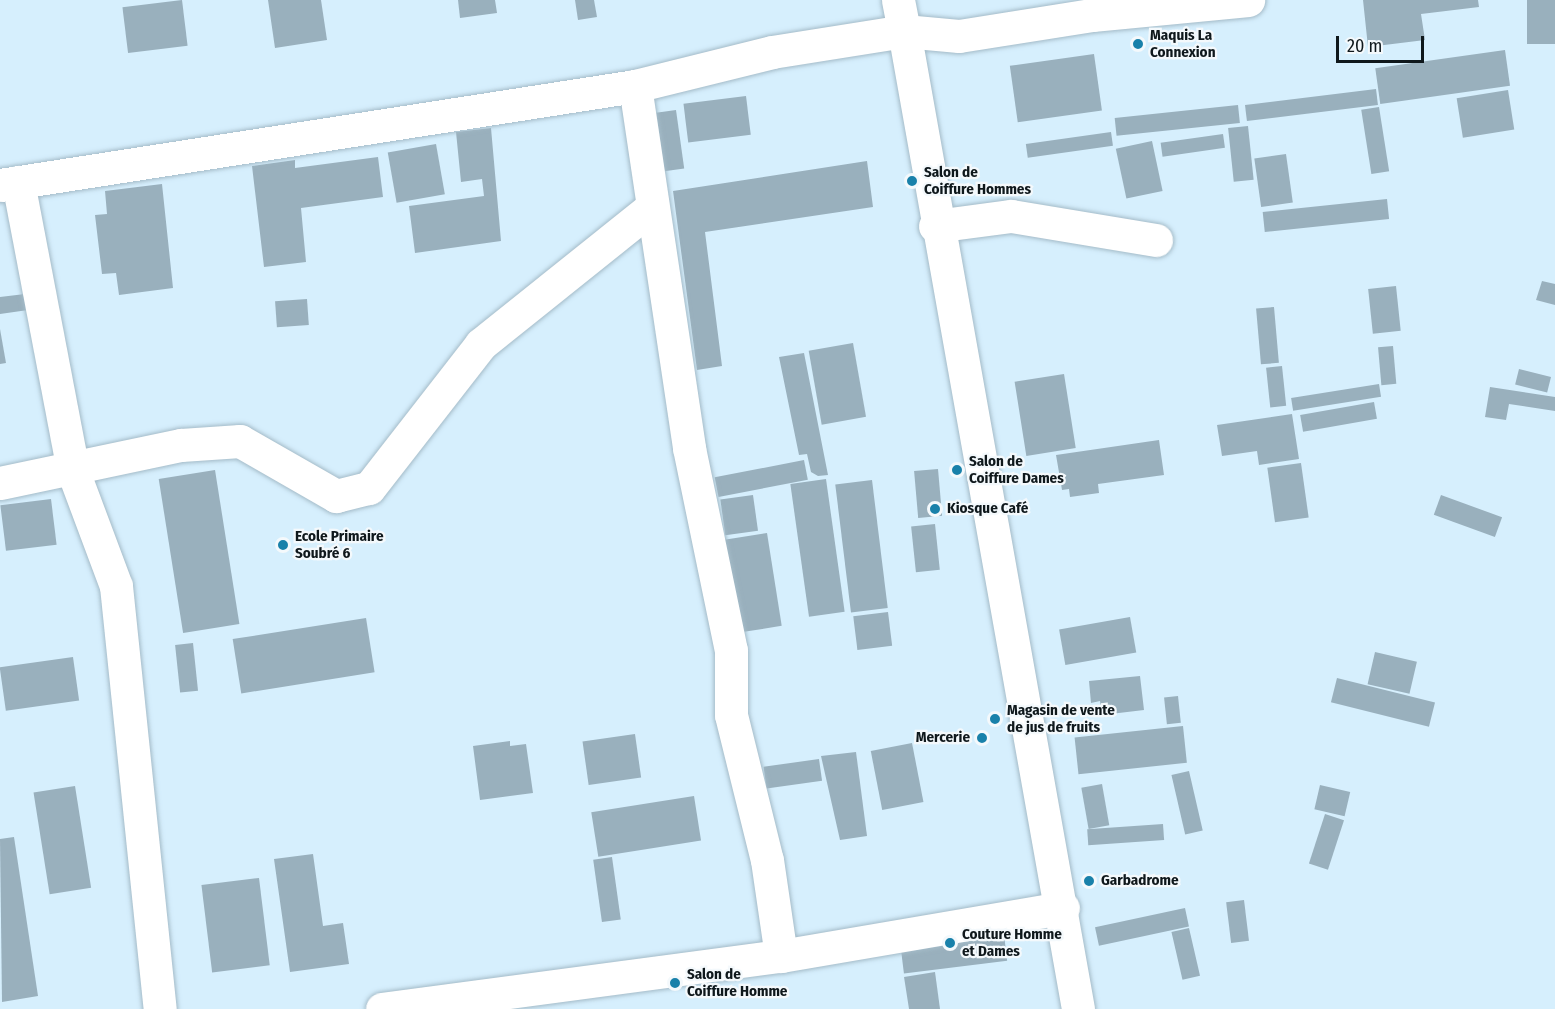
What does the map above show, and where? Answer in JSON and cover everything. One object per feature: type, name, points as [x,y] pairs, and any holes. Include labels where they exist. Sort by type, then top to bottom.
[{"type":"street","points":[[160,1009],[116,586],[74,471],[9,184],[635,86],[772,52],[901,16],[959,36],[1092,15],[1248,0]]},
{"type":"street","points":[[901,16],[935,226],[1063,908],[1078,1009]]},
{"type":"street","points":[[635,86],[689,448],[731,650],[731,715],[766,860],[780,956]]},
{"type":"street","points":[[0,483],[74,471],[182,445],[240,441],[336,496],[369,488],[481,344],[652,207]]},
{"type":"street","points":[[935,226],[1011,216],[1155,240]]},
{"type":"street","points":[[382,1009],[780,956],[1063,908]]},
{"type":"building","points":[[182,0],[188,46],[128,53],[122,7]]},
{"type":"building","points":[[268,0],[321,0],[327,40],[275,48]]},
{"type":"building","points":[[458,0],[495,0],[497,13],[460,18]]},
{"type":"building","points":[[575,0],[594,0],[597,17],[578,20]]},
{"type":"building","points":[[1363,0],[1478,0],[1479,7],[1421,14],[1425,40],[1368,47]]},
{"type":"building","points":[[1527,0],[1555,0],[1555,44],[1527,44]]},
{"type":"building","points":[[1505,50],[1510,86],[1380,104],[1375,68]]},
{"type":"building","points":[[1094,54],[1102,110],[1018,122],[1010,66]]},
{"type":"building","points":[[1376,89],[1378,105],[1247,121],[1245,105]]},
{"type":"building","points":[[1508,90],[1514,130],[1463,138],[1457,98]]},
{"type":"building","points":[[746,96],[751,135],[688,142],[683,104]]},
{"type":"building","points":[[1238,105],[1240,123],[1117,136],[1115,118]]},
{"type":"building","points":[[1379,107],[1389,171],[1371,174],[1361,110]]},
{"type":"building","points":[[676,110],[684,168],[664,171],[656,113]]},
{"type":"building","points":[[1248,126],[1254,180],[1234,182],[1228,128]]},
{"type":"building","points":[[491,128],[501,241],[415,253],[409,206],[484,196],[482,179],[461,182],[456,132]]},
{"type":"building","points":[[1111,132],[1113,146],[1028,158],[1026,144]]},
{"type":"building","points":[[1223,134],[1225,148],[1163,157],[1161,143]]},
{"type":"building","points":[[1152,141],[1163,191],[1126,199],[1116,149]]},
{"type":"building","points":[[436,144],[445,194],[397,203],[388,153]]},
{"type":"building","points":[[1286,154],[1293,203],[1261,207],[1254,158]]},
{"type":"building","points":[[378,157],[383,197],[301,208],[306,262],[264,267],[252,166],[295,160],[295,168]]},
{"type":"building","points":[[867,161],[873,207],[705,232],[722,366],[697,370],[673,191]]},
{"type":"building","points":[[162,184],[173,288],[119,295],[116,273],[102,274],[95,215],[107,214],[105,191]]},
{"type":"building","points":[[1387,199],[1389,219],[1265,232],[1263,212]]},
{"type":"building","points":[[1542,281],[1555,284],[1555,305],[1536,300]]},
{"type":"building","points":[[1396,286],[1401,331],[1373,334],[1368,289]]},
{"type":"building","points":[[25,294],[28,310],[0,314],[0,297]]},
{"type":"building","points":[[307,299],[309,325],[277,327],[275,301]]},
{"type":"building","points":[[1274,307],[1279,363],[1261,364],[1256,309]]},
{"type":"building","points":[[0,329],[6,363],[0,364]]},
{"type":"building","points":[[853,343],[866,417],[822,425],[809,351]]},
{"type":"building","points":[[1393,346],[1396,384],[1381,385],[1378,347]]},
{"type":"building","points":[[804,353],[828,475],[818,476],[811,472],[807,454],[799,455],[779,357]]},
{"type":"building","points":[[1282,366],[1286,406],[1270,407],[1266,368]]},
{"type":"building","points":[[1519,369],[1551,377],[1547,393],[1515,385]]},
{"type":"building","points":[[1064,374],[1076,448],[1026,456],[1015,382]]},
{"type":"building","points":[[1379,384],[1381,397],[1293,411],[1291,398]]},
{"type":"building","points":[[1490,387],[1555,397],[1555,411],[1509,404],[1506,420],[1485,417]]},
{"type":"building","points":[[1374,402],[1377,419],[1303,432],[1300,415]]},
{"type":"building","points":[[1292,414],[1299,459],[1259,465],[1257,451],[1222,456],[1217,425]]},
{"type":"building","points":[[1159,440],[1164,475],[1098,484],[1099,493],[1070,497],[1069,489],[1062,490],[1056,455]]},
{"type":"building","points":[[804,460],[808,480],[718,497],[715,477]]},
{"type":"building","points":[[1301,463],[1309,517],[1275,522],[1267,468]]},
{"type":"building","points":[[938,469],[942,516],[918,518],[914,471]]},
{"type":"building","points":[[215,470],[239,624],[183,633],[159,479]]},
{"type":"building","points":[[826,479],[845,612],[809,617],[790,484]]},
{"type":"building","points":[[872,480],[888,608],[851,613],[835,485]]},
{"type":"building","points":[[753,495],[758,531],[725,535],[720,500]]},
{"type":"building","points":[[1441,495],[1502,517],[1495,537],[1434,515]]},
{"type":"building","points":[[51,499],[57,545],[6,551],[0,505]]},
{"type":"building","points":[[935,524],[940,570],[916,572],[911,527]]},
{"type":"building","points":[[767,533],[782,626],[739,633],[725,540]]},
{"type":"building","points":[[888,612],[892,646],[857,650],[853,616]]},
{"type":"building","points":[[1130,617],[1136,652],[1065,665],[1059,630]]},
{"type":"building","points":[[366,618],[375,672],[241,693],[233,639]]},
{"type":"building","points":[[193,643],[198,691],[180,693],[175,645]]},
{"type":"building","points":[[1375,652],[1417,662],[1409,694],[1368,684]]},
{"type":"building","points":[[73,657],[79,701],[6,711],[0,667]]},
{"type":"building","points":[[1140,676],[1144,710],[1102,715],[1100,701],[1091,703],[1089,681]]},
{"type":"building","points":[[1337,678],[1435,702],[1429,727],[1331,702]]},
{"type":"building","points":[[1178,696],[1181,723],[1167,724],[1164,697]]},
{"type":"building","points":[[1183,726],[1187,763],[1078,774],[1075,737]]},
{"type":"building","points":[[635,734],[641,778],[589,785],[583,741]]},
{"type":"building","points":[[510,741],[510,746],[526,744],[533,793],[480,800],[473,746]]},
{"type":"building","points":[[912,743],[923,802],[882,810],[871,751]]},
{"type":"building","points":[[856,752],[867,836],[840,840],[821,756]]},
{"type":"building","points":[[819,759],[822,781],[767,789],[764,767]]},
{"type":"building","points":[[1189,771],[1203,830],[1185,834],[1171,775]]},
{"type":"building","points":[[1102,784],[1109,825],[1089,829],[1081,788]]},
{"type":"building","points":[[1320,785],[1350,792],[1345,816],[1314,809]]},
{"type":"building","points":[[75,786],[91,888],[50,894],[34,793]]},
{"type":"building","points":[[694,796],[701,840],[598,857],[591,812]]},
{"type":"building","points":[[1325,814],[1344,820],[1328,870],[1309,863]]},
{"type":"building","points":[[1163,824],[1164,840],[1088,845],[1087,829]]},
{"type":"building","points":[[14,837],[38,996],[2,1002],[0,839]]},
{"type":"building","points":[[313,854],[323,926],[343,923],[349,964],[290,972],[274,859]]},
{"type":"building","points":[[612,857],[621,919],[602,922],[593,860]]},
{"type":"building","points":[[259,878],[270,965],[212,972],[201,885]]},
{"type":"building","points":[[1244,900],[1249,941],[1231,943],[1226,902]]},
{"type":"building","points":[[1185,908],[1189,927],[1099,946],[1095,927]]},
{"type":"building","points":[[1189,928],[1200,976],[1182,980],[1171,932]]},
{"type":"building","points":[[1004,935],[1007,961],[904,973],[901,948]]},
{"type":"building","points":[[935,972],[940,1009],[909,1009],[904,977]]},
{"type":"place","name":"Maquis La Connexion","points":[[1138,44]]},
{"type":"place","name":"Salon de Coiffure Hommes","points":[[912,181]]},
{"type":"place","name":"Salon de Coiffure Dames","points":[[957,470]]},
{"type":"place","name":"Kiosque Café","points":[[935,509]]},
{"type":"place","name":"Ecole Primaire Soubré 6","points":[[283,545]]},
{"type":"place","name":"Magasin de vente de jus de fruits","points":[[995,719]]},
{"type":"place","name":"Mercerie","points":[[982,738]]},
{"type":"place","name":"Garbadrome","points":[[1089,881]]},
{"type":"place","name":"Couture Homme et Dames","points":[[950,943]]},
{"type":"place","name":"Salon de Coiffure Homme","points":[[675,983]]}]
